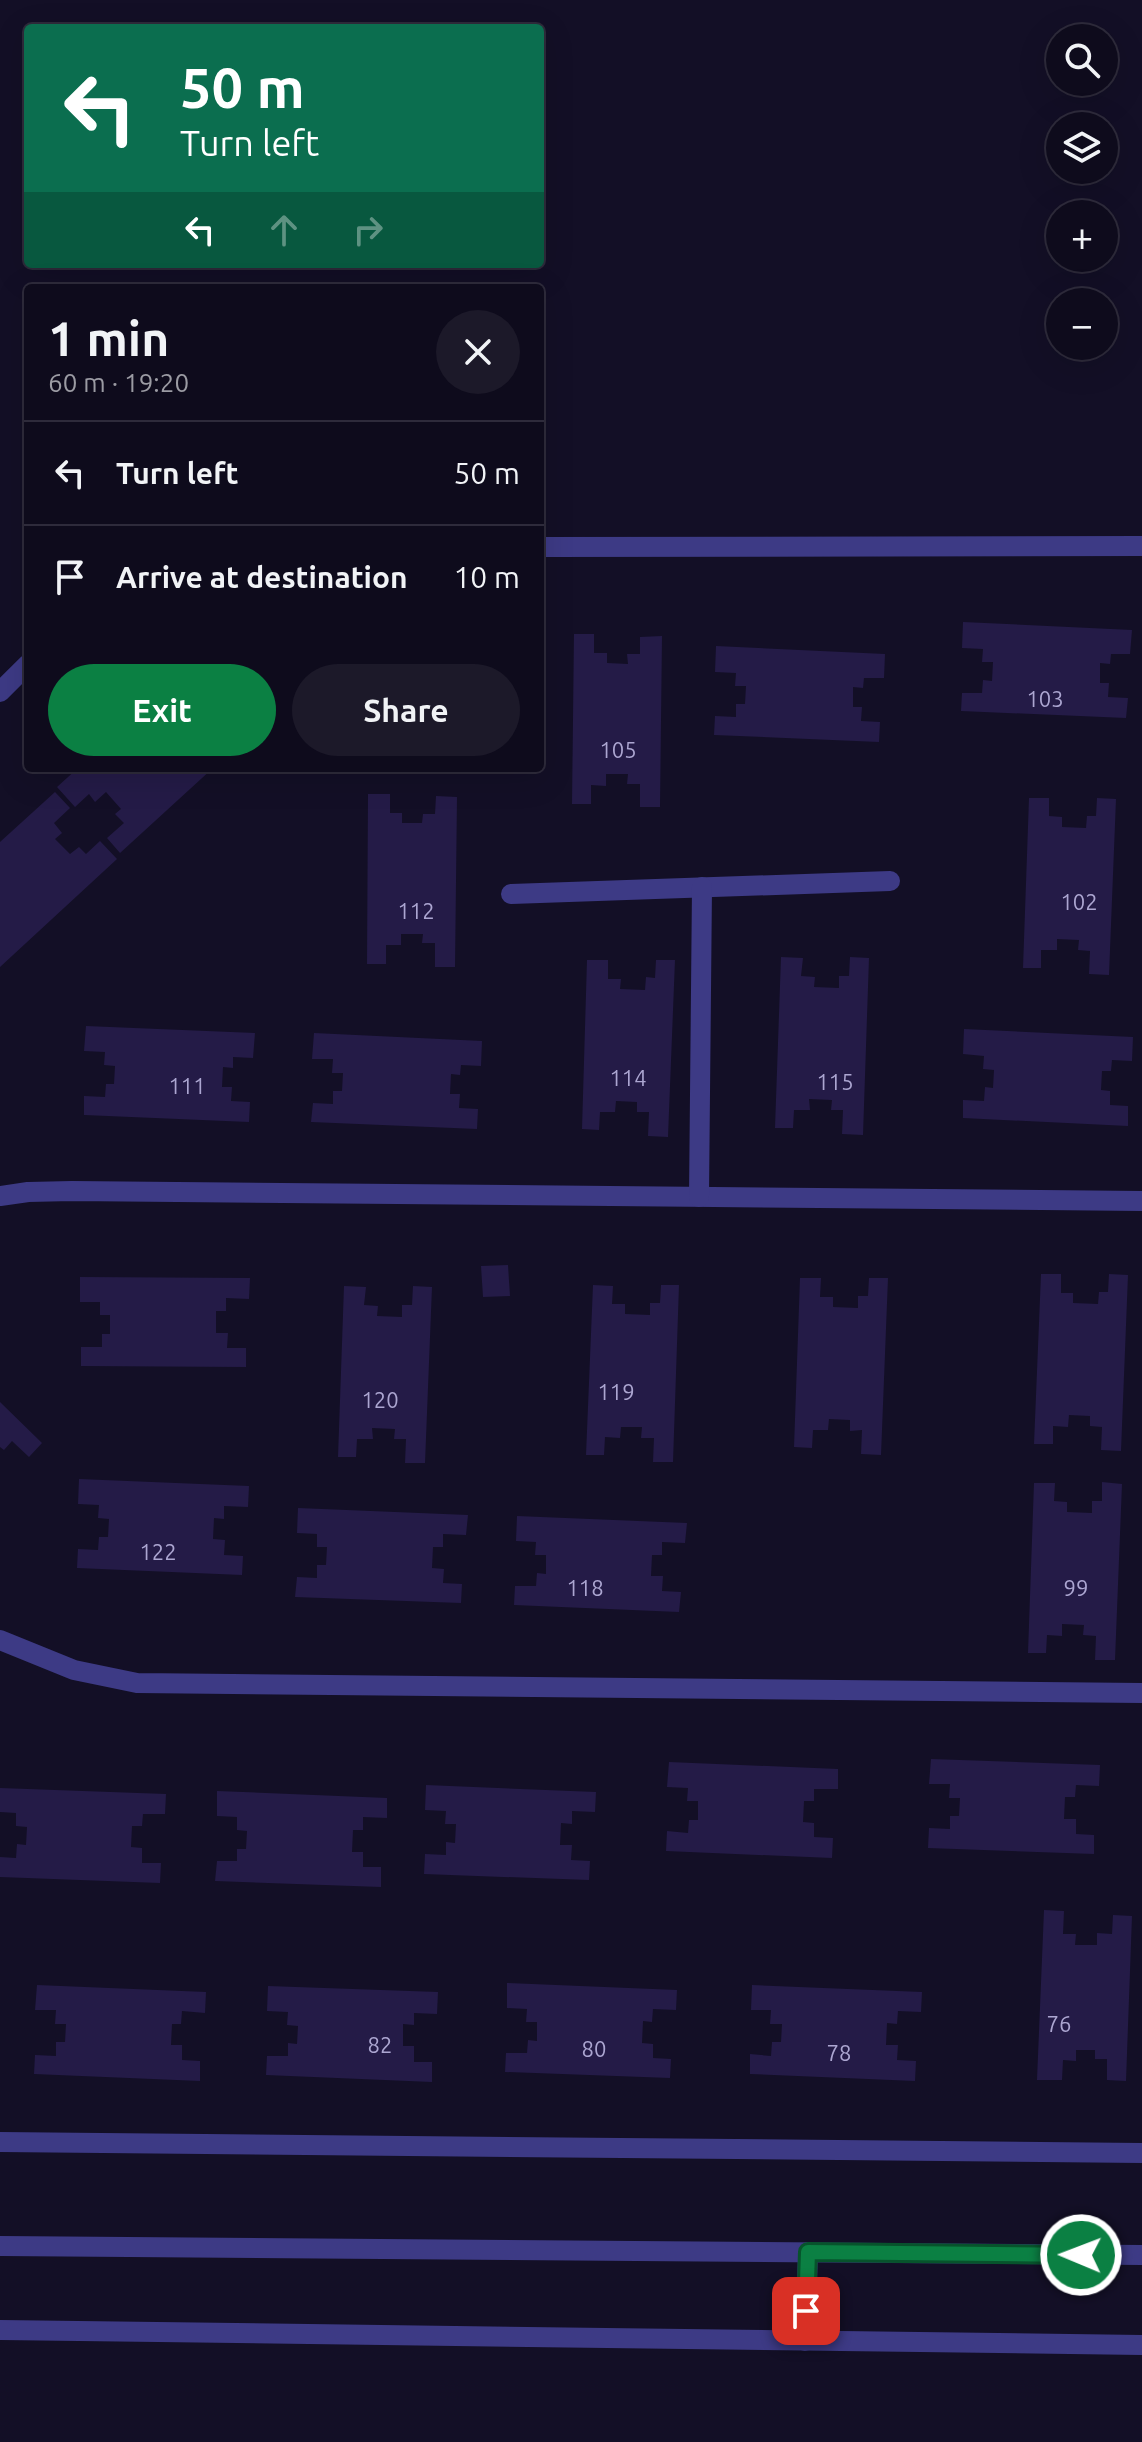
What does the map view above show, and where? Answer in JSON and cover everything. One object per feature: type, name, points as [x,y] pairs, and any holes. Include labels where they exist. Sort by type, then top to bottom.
[{"type":"street","points":[[544,547],[1142,546]]},
{"type":"street","points":[[0,692],[24,668]]},
{"type":"street","points":[[511,894],[890,881]]},
{"type":"street","points":[[699,1197],[702,887]]},
{"type":"street","points":[[0,1196],[72,1191],[1142,1201]]},
{"type":"street","points":[[0,1640],[74,1670],[137,1683],[1142,1693]]},
{"type":"street","points":[[0,2142],[1142,2153]]},
{"type":"street","points":[[0,2246],[1142,2255]]},
{"type":"street","points":[[805,2341],[808,2252]]},
{"type":"street","points":[[0,2330],[1142,2345]]},
{"type":"building","points":[[963,622],[1132,630],[1130,654],[1111,654],[1110,664],[1100,663],[1100,683],[1109,683],[1108,697],[1128,698],[1126,718],[961,711],[962,693],[982,693],[983,680],[992,681],[993,662],[982,662],[983,649],[962,648]]},
{"type":"building","points":[[574,634],[594,634],[594,653],[607,653],[607,663],[628,664],[627,654],[640,654],[640,637],[662,636],[660,807],[640,807],[640,784],[627,784],[628,774],[606,774],[606,786],[591,785],[591,804],[572,804]]},
{"type":"building","points":[[716,646],[885,654],[884,678],[864,678],[863,688],[853,687],[853,707],[862,707],[861,721],[880,722],[879,742],[714,735],[715,716],[736,717],[736,704],[745,704],[746,686],[735,686],[736,673],[715,672]]},
{"type":"building","points":[[74,772],[209,772],[120,853],[107,838],[124,823],[115,814],[121,809],[106,792],[95,802],[89,794],[75,807],[57,787]]},
{"type":"building","points":[[55,792],[70,808],[54,823],[62,833],[55,839],[70,854],[79,847],[86,854],[100,841],[117,859],[0,967],[0,842]]},
{"type":"building","points":[[368,794],[390,794],[390,813],[402,813],[402,823],[422,823],[423,814],[435,814],[436,796],[457,797],[455,967],[435,967],[435,943],[422,943],[423,934],[401,934],[401,945],[386,945],[386,964],[367,964]]},
{"type":"building","points":[[1029,798],[1049,798],[1049,816],[1062,817],[1062,827],[1086,828],[1087,816],[1096,816],[1097,798],[1116,799],[1109,975],[1089,974],[1090,951],[1078,950],[1079,940],[1057,939],[1057,950],[1041,950],[1041,968],[1023,968]]},
{"type":"building","points":[[781,957],[803,958],[801,976],[815,977],[814,987],[839,988],[839,976],[849,976],[850,957],[869,958],[863,1135],[842,1134],[843,1110],[831,1110],[832,1100],[809,1099],[810,1110],[794,1110],[793,1128],[775,1128]]},
{"type":"building","points":[[587,960],[608,960],[608,979],[621,979],[620,989],[645,990],[646,977],[655,978],[656,960],[675,960],[668,1137],[648,1136],[649,1112],[637,1112],[637,1102],[616,1101],[615,1112],[600,1112],[599,1130],[582,1129]]},
{"type":"building","points":[[86,1026],[255,1033],[253,1058],[233,1057],[233,1068],[223,1067],[222,1087],[232,1087],[231,1101],[250,1102],[249,1122],[84,1115],[84,1096],[105,1097],[106,1084],[114,1084],[115,1066],[104,1065],[105,1052],[84,1051]]},
{"type":"building","points":[[964,1029],[1133,1037],[1132,1061],[1112,1060],[1111,1071],[1102,1071],[1101,1090],[1110,1091],[1110,1105],[1128,1106],[1128,1126],[963,1118],[963,1100],[984,1101],[985,1087],[993,1088],[994,1070],[983,1069],[984,1056],[963,1054]]},
{"type":"building","points":[[314,1033],[482,1041],[481,1066],[461,1065],[460,1075],[451,1074],[450,1094],[460,1094],[459,1108],[478,1109],[477,1129],[311,1122],[313,1103],[333,1104],[333,1091],[342,1091],[343,1073],[332,1073],[333,1059],[312,1059]]},
{"type":"building","points":[[508,1265],[510,1296],[483,1297],[481,1266]]},
{"type":"building","points":[[1041,1274],[1061,1274],[1061,1293],[1073,1293],[1073,1303],[1098,1304],[1099,1292],[1108,1292],[1109,1274],[1128,1275],[1121,1451],[1101,1450],[1102,1427],[1090,1426],[1090,1416],[1069,1415],[1068,1427],[1053,1426],[1053,1444],[1034,1444]]},
{"type":"building","points":[[80,1277],[250,1278],[249,1299],[226,1298],[226,1311],[216,1311],[216,1333],[228,1333],[227,1348],[246,1348],[246,1367],[81,1366],[81,1347],[102,1347],[102,1334],[110,1334],[110,1315],[100,1315],[100,1302],[80,1302]]},
{"type":"building","points":[[800,1278],[821,1278],[820,1297],[833,1297],[833,1307],[858,1308],[858,1296],[868,1296],[869,1278],[888,1278],[881,1455],[861,1454],[862,1430],[850,1431],[850,1420],[829,1419],[828,1430],[813,1430],[812,1448],[794,1447]]},
{"type":"building","points":[[593,1285],[613,1286],[612,1304],[625,1304],[625,1314],[650,1315],[650,1303],[660,1303],[661,1285],[679,1285],[673,1462],[653,1462],[654,1438],[641,1438],[642,1427],[621,1427],[620,1438],[605,1437],[604,1455],[586,1455]]},
{"type":"building","points":[[344,1286],[366,1287],[364,1305],[378,1306],[377,1316],[402,1317],[402,1305],[412,1305],[413,1286],[432,1287],[425,1463],[405,1463],[406,1439],[394,1439],[395,1429],[372,1428],[373,1439],[357,1439],[356,1457],[338,1457]]},
{"type":"building","points":[[0,1402],[42,1443],[29,1457],[12,1441],[4,1450],[0,1447]]},
{"type":"building","points":[[79,1479],[249,1486],[248,1507],[224,1506],[224,1519],[214,1518],[213,1539],[225,1540],[224,1555],[243,1556],[242,1575],[77,1568],[78,1549],[98,1550],[99,1537],[108,1537],[109,1519],[98,1518],[99,1505],[78,1504]]},
{"type":"building","points":[[1102,1482],[1122,1484],[1115,1660],[1095,1660],[1096,1636],[1083,1635],[1084,1625],[1062,1624],[1062,1636],[1047,1635],[1046,1653],[1028,1653],[1034,1483],[1055,1483],[1054,1501],[1067,1502],[1067,1512],[1092,1513],[1092,1501],[1102,1501]]},
{"type":"building","points":[[298,1508],[468,1515],[466,1535],[443,1534],[443,1547],[433,1547],[432,1568],[444,1569],[443,1583],[462,1584],[461,1603],[295,1597],[297,1577],[317,1578],[317,1565],[326,1565],[327,1547],[317,1547],[317,1534],[297,1533]]},
{"type":"building","points":[[517,1516],[687,1523],[685,1543],[662,1542],[662,1555],[652,1555],[651,1576],[663,1576],[662,1591],[681,1592],[679,1612],[514,1605],[515,1586],[536,1586],[537,1573],[546,1574],[546,1555],[535,1555],[536,1542],[516,1541]]},
{"type":"building","points":[[931,1759],[1100,1765],[1099,1786],[1076,1785],[1075,1797],[1065,1797],[1064,1819],[1076,1819],[1076,1834],[1094,1835],[1094,1854],[928,1848],[929,1828],[950,1829],[950,1816],[959,1816],[960,1798],[949,1798],[950,1784],[929,1784]]},
{"type":"building","points":[[669,1762],[838,1769],[838,1789],[814,1789],[814,1801],[804,1801],[803,1822],[814,1823],[814,1837],[833,1838],[832,1858],[666,1851],[667,1831],[688,1833],[689,1820],[698,1820],[698,1801],[687,1801],[688,1788],[667,1787]]},
{"type":"building","points":[[426,1785],[596,1792],[595,1812],[572,1811],[572,1824],[561,1823],[560,1845],[572,1845],[571,1860],[590,1861],[589,1880],[424,1874],[425,1854],[446,1855],[446,1842],[455,1843],[456,1824],[445,1824],[446,1811],[425,1810]]},
{"type":"building","points":[[0,1788],[166,1794],[165,1814],[143,1814],[142,1826],[132,1826],[131,1847],[142,1848],[142,1863],[161,1863],[160,1883],[0,1877],[0,1857],[16,1858],[17,1844],[26,1845],[27,1827],[16,1826],[16,1813],[0,1812]]},
{"type":"building","points":[[217,1791],[387,1798],[387,1818],[363,1817],[363,1830],[353,1830],[352,1852],[363,1852],[363,1867],[381,1867],[381,1887],[215,1881],[217,1861],[237,1861],[237,1849],[246,1849],[247,1831],[237,1830],[237,1817],[217,1816]]},
{"type":"building","points":[[1044,1910],[1064,1911],[1063,1934],[1076,1934],[1075,1945],[1097,1945],[1097,1933],[1112,1934],[1113,1915],[1132,1916],[1126,2081],[1107,2080],[1107,2059],[1095,2059],[1095,2050],[1076,2050],[1076,2061],[1063,2060],[1062,2080],[1037,2080]]},
{"type":"building","points":[[507,1983],[677,1990],[676,2010],[653,2009],[652,2022],[643,2021],[642,2043],[653,2044],[653,2058],[671,2059],[670,2078],[505,2072],[506,2053],[527,2053],[528,2040],[537,2041],[537,2022],[526,2022],[527,2009],[507,2008]]},
{"type":"building","points":[[37,1985],[206,1992],[205,2013],[182,2011],[181,2024],[172,2024],[171,2045],[182,2045],[182,2060],[200,2061],[200,2081],[34,2074],[35,2055],[56,2056],[56,2042],[65,2042],[66,2024],[55,2024],[56,2010],[35,2010]]},
{"type":"building","points":[[752,1985],[922,1992],[921,2012],[898,2011],[897,2024],[887,2023],[886,2045],[898,2045],[897,2060],[916,2061],[915,2081],[750,2074],[750,2054],[771,2056],[772,2042],[781,2042],[782,2024],[770,2024],[771,2010],[751,2010]]},
{"type":"building","points":[[268,1986],[438,1992],[437,2014],[414,2013],[414,2025],[403,2024],[403,2046],[414,2046],[414,2062],[432,2062],[432,2082],[266,2075],[267,2056],[288,2056],[288,2043],[297,2044],[298,2026],[287,2025],[288,2012],[267,2011]]},
{"type":"route","points":[[806,2311],[808,2252],[1081,2255]]}]
